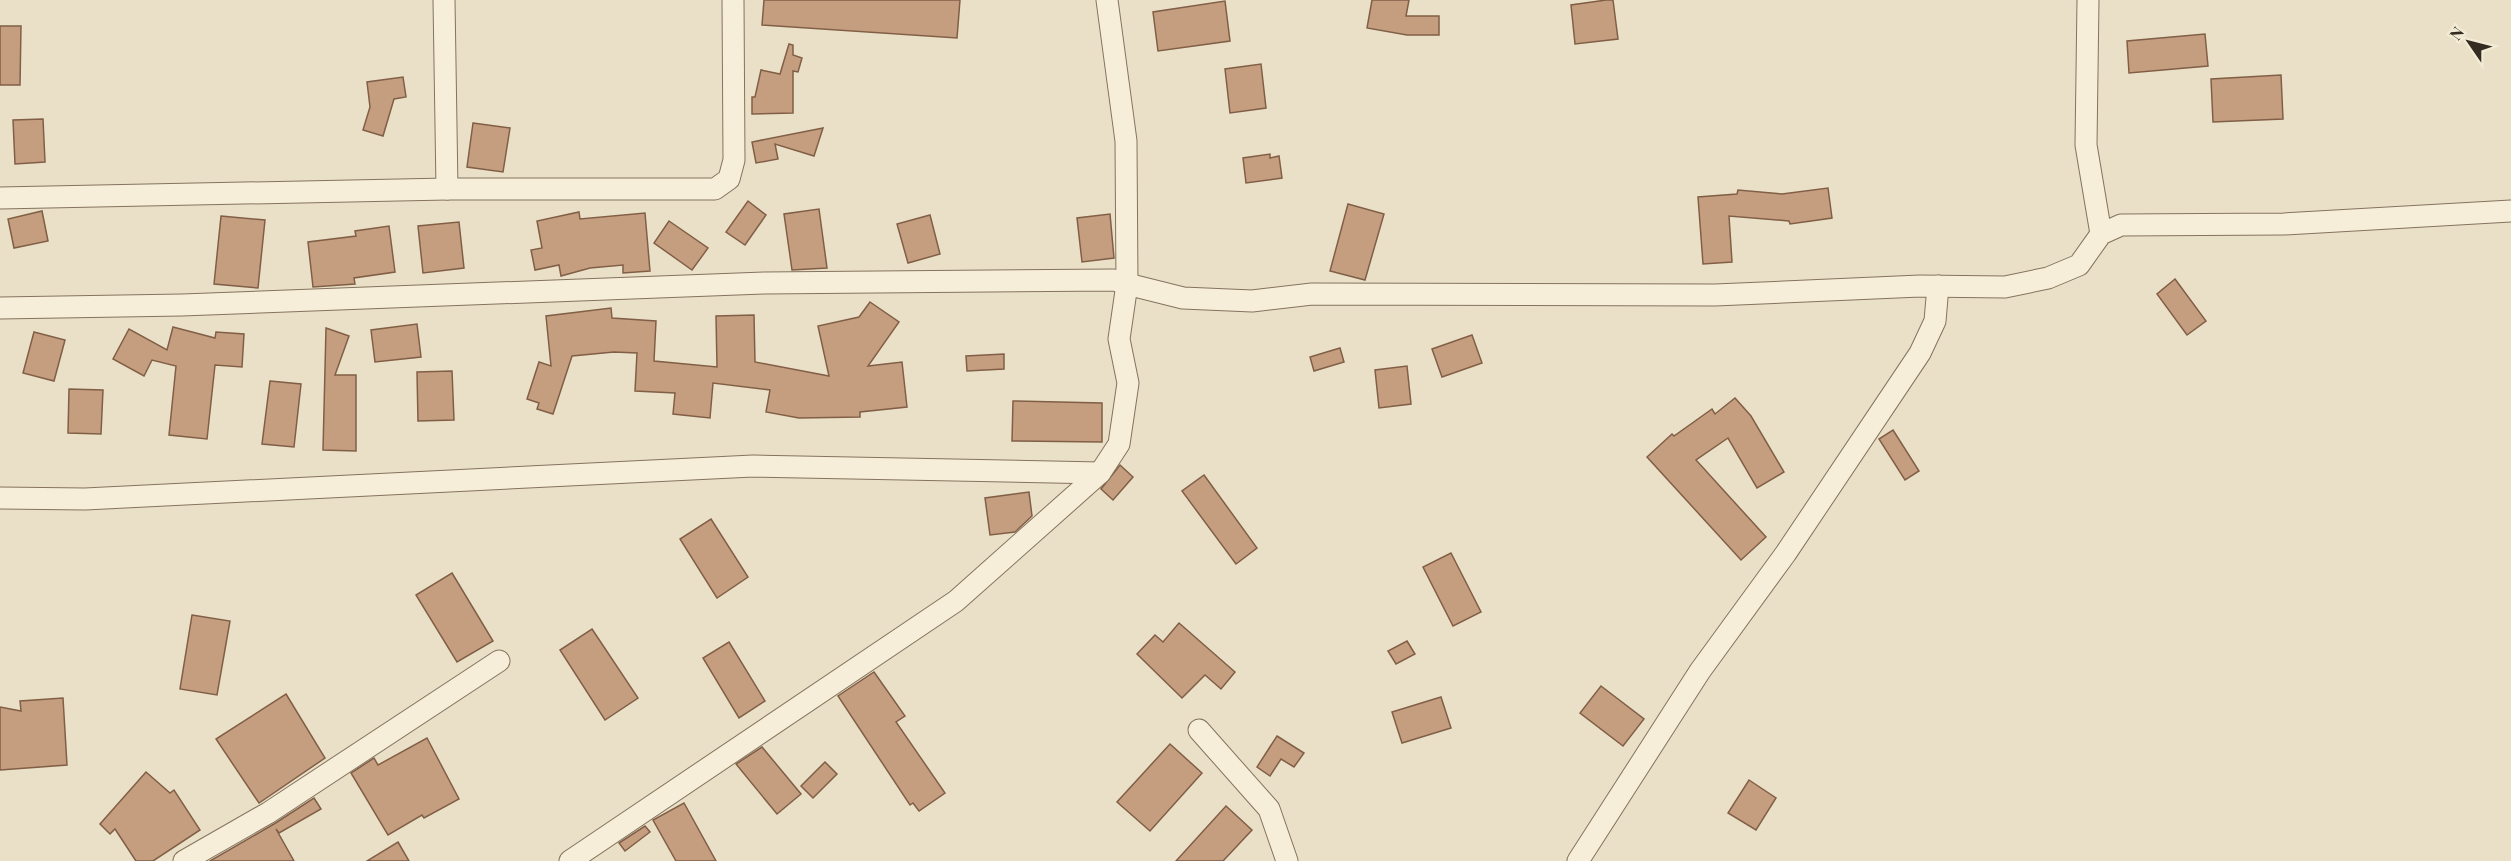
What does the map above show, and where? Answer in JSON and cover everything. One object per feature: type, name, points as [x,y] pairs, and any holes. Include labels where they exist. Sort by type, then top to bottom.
[{"type":"street","points":[[444,0],[447,189]]},
{"type":"street","points":[[0,198],[447,189],[715,189],[729,179],[734,160],[733,0]]},
{"type":"street","points":[[570,861],[956,601],[1100,473],[1119,444],[1128,383],[1119,339],[1127,284],[1126,141],[1107,0]]},
{"type":"street","points":[[2088,0],[2086,145],[2101,234]]},
{"type":"street","points":[[0,308],[182,305],[764,283],[1114,280],[1183,298],[1252,301],[1312,294],[1715,295],[1938,286],[2005,287],[2048,278],[2079,265],[2101,234],[2121,225],[2284,224],[2511,212]]},
{"type":"street","points":[[1578,861],[1700,671],[1786,553],[1920,353],[1935,321],[1938,286]]},
{"type":"street","points":[[0,498],[86,499],[753,466],[1100,473]]},
{"type":"street","points":[[184,861],[268,813],[499,661]]},
{"type":"street","points":[[1198,730],[1269,809],[1287,861]]},
{"type":"building","points":[[764,0],[960,0],[957,38],[762,25]]},
{"type":"building","points":[[1372,0],[1409,0],[1406,16],[1439,16],[1439,35],[1407,35],[1367,28]]},
{"type":"building","points":[[1613,0],[1618,39],[1575,44],[1571,5]]},
{"type":"building","points":[[1225,1],[1230,41],[1158,51],[1153,12]]},
{"type":"building","points":[[0,26],[21,26],[20,85],[0,85]]},
{"type":"building","points":[[2205,34],[2208,66],[2129,73],[2127,41]]},
{"type":"building","points":[[789,44],[793,45],[793,55],[802,58],[798,72],[793,71],[793,113],[752,114],[752,97],[755,97],[761,70],[780,74]]},
{"type":"building","points":[[1261,64],[1266,108],[1230,113],[1225,69]]},
{"type":"building","points":[[2281,75],[2283,119],[2213,122],[2211,79]]},
{"type":"building","points":[[403,77],[406,97],[394,99],[383,136],[363,130],[370,107],[367,82]]},
{"type":"building","points":[[43,119],[45,162],[15,164],[13,120]]},
{"type":"building","points":[[473,123],[510,128],[503,172],[467,167]]},
{"type":"building","points":[[823,128],[814,156],[775,144],[778,159],[756,163],[752,142]]},
{"type":"building","points":[[1270,154],[1270,158],[1279,156],[1282,178],[1246,183],[1243,158]]},
{"type":"building","points":[[1828,188],[1832,218],[1790,224],[1789,221],[1729,216],[1732,262],[1703,264],[1698,197],[1737,194],[1738,190],[1782,194]]},
{"type":"building","points":[[748,201],[766,215],[745,245],[726,232]]},
{"type":"building","points":[[1348,204],[1384,214],[1365,280],[1330,271]]},
{"type":"building","points":[[819,209],[827,268],[792,270],[784,214]]},
{"type":"building","points":[[42,211],[48,241],[14,248],[8,219]]},
{"type":"building","points":[[579,212],[580,219],[645,213],[650,271],[623,273],[623,265],[590,268],[561,276],[559,265],[535,270],[531,250],[542,248],[537,221]]},
{"type":"building","points":[[1110,214],[1114,258],[1082,262],[1077,218]]},
{"type":"building","points":[[930,215],[940,254],[908,263],[897,224]]},
{"type":"building","points":[[221,216],[265,220],[258,288],[214,284]]},
{"type":"building","points":[[669,221],[708,248],[692,270],[654,243]]},
{"type":"building","points":[[459,222],[464,268],[423,273],[418,226]]},
{"type":"building","points":[[389,226],[395,272],[354,278],[355,284],[313,287],[308,242],[356,236],[355,231]]},
{"type":"building","points":[[2175,279],[2206,321],[2187,335],[2157,294]]},
{"type":"building","points":[[870,302],[899,322],[868,366],[902,362],[907,407],[860,412],[860,417],[799,418],[766,412],[770,390],[713,383],[710,418],[673,414],[675,393],[635,391],[637,353],[614,352],[572,356],[553,414],[537,409],[539,403],[527,399],[539,362],[551,366],[546,316],[611,308],[612,318],[656,321],[654,361],[717,367],[716,316],[754,315],[755,362],[829,376],[818,326],[859,317]]},
{"type":"building","points":[[417,324],[421,357],[375,362],[371,330]]},
{"type":"building","points":[[173,327],[215,338],[216,332],[244,334],[242,367],[215,365],[207,439],[169,435],[176,366],[152,360],[144,376],[113,359],[129,329],[167,350]]},
{"type":"building","points":[[326,328],[349,336],[335,375],[356,375],[356,451],[323,450]]},
{"type":"building","points":[[34,332],[65,340],[54,381],[23,373]]},
{"type":"building","points":[[1472,335],[1482,363],[1442,377],[1432,349]]},
{"type":"building","points":[[1340,348],[1344,362],[1314,371],[1310,357]]},
{"type":"building","points":[[1004,354],[1004,369],[967,371],[966,356]]},
{"type":"building","points":[[1407,366],[1411,404],[1379,408],[1375,370]]},
{"type":"building","points":[[452,371],[454,420],[418,421],[417,372]]},
{"type":"building","points":[[270,381],[301,384],[294,447],[262,444]]},
{"type":"building","points":[[69,389],[103,390],[101,434],[68,433]]},
{"type":"building","points":[[1735,398],[1751,416],[1784,472],[1757,488],[1728,438],[1696,460],[1766,537],[1741,560],[1647,457],[1672,434],[1674,436],[1712,409],[1715,414]]},
{"type":"building","points":[[1013,401],[1102,403],[1102,442],[1012,441]]},
{"type":"building","points":[[1893,430],[1919,471],[1905,480],[1879,439]]},
{"type":"building","points":[[1120,465],[1133,477],[1113,500],[1101,489]]},
{"type":"building","points":[[1204,475],[1257,548],[1236,564],[1182,491]]},
{"type":"building","points":[[1029,492],[1032,516],[1015,532],[990,535],[985,498]]},
{"type":"building","points":[[711,519],[748,577],[717,598],[680,539]]},
{"type":"building","points":[[1451,553],[1481,612],[1453,626],[1423,567]]},
{"type":"building","points":[[452,573],[493,641],[457,662],[416,595]]},
{"type":"building","points":[[192,615],[230,621],[217,695],[180,689]]},
{"type":"building","points":[[1179,623],[1235,672],[1221,689],[1205,675],[1182,698],[1137,654],[1155,635],[1163,642]]},
{"type":"building","points":[[592,629],[638,698],[605,720],[560,650]]},
{"type":"building","points":[[1407,641],[1415,654],[1396,664],[1388,651]]},
{"type":"building","points":[[729,642],[765,701],[739,718],[703,658]]},
{"type":"building","points":[[874,672],[905,716],[896,722],[945,793],[919,811],[913,803],[910,805],[838,696]]},
{"type":"building","points":[[1601,686],[1644,719],[1623,746],[1580,713]]},
{"type":"building","points":[[286,694],[325,758],[259,803],[216,739]]},
{"type":"building","points":[[1441,697],[1451,728],[1402,743],[1392,712]]},
{"type":"building","points":[[63,698],[67,765],[0,770],[0,707],[21,711],[20,701]]},
{"type":"building","points":[[1277,736],[1304,753],[1294,767],[1281,759],[1270,776],[1257,767]]},
{"type":"building","points":[[427,738],[459,799],[424,818],[422,815],[388,835],[351,773],[374,758],[378,765]]},
{"type":"building","points":[[1170,744],[1202,773],[1150,831],[1117,802]]},
{"type":"building","points":[[762,747],[801,794],[777,814],[736,764]]},
{"type":"building","points":[[825,762],[837,774],[813,798],[801,786]]},
{"type":"building","points":[[146,772],[170,793],[174,790],[200,830],[153,861],[136,861],[115,829],[110,834],[100,824]]},
{"type":"building","points":[[1749,780],[1776,798],[1756,830],[1728,813]]},
{"type":"building","points":[[314,798],[321,809],[279,833],[276,829],[294,861],[210,861],[274,824]]},
{"type":"building","points":[[684,803],[716,861],[676,861],[653,820]]},
{"type":"building","points":[[1226,806],[1252,830],[1223,861],[1176,861]]},
{"type":"building","points":[[645,826],[650,832],[625,851],[619,843]]},
{"type":"building","points":[[398,842],[409,861],[367,861]]}]
